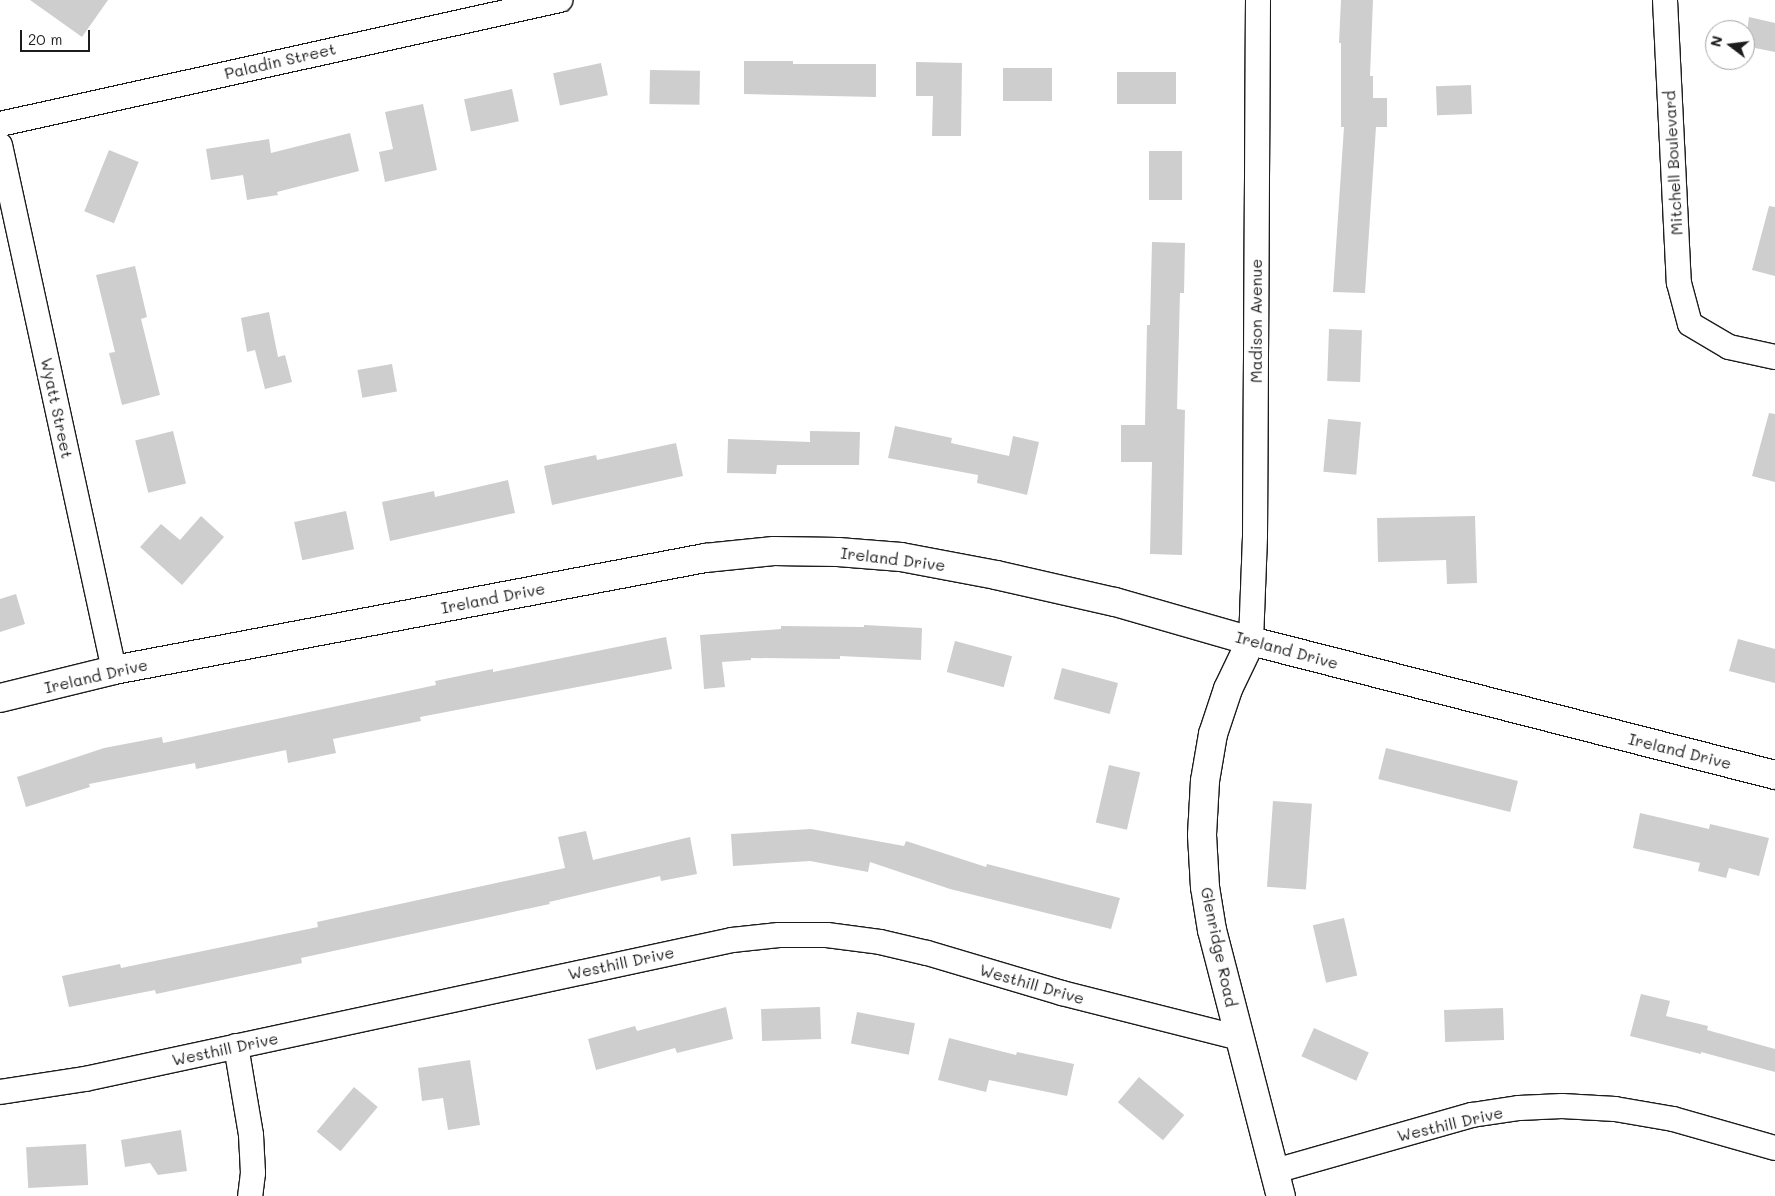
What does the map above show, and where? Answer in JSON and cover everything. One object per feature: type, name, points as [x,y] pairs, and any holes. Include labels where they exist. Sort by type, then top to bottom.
[{"type":"main road","name":"Ireland Drive","points":[[0,698],[114,670],[704,558],[774,552],[838,552],[901,558],[996,575],[1115,602],[1251,641],[1775,775]]},
{"type":"main road","name":"Glenridge Road","points":[[1251,641],[1228,689],[1213,734],[1205,781],[1202,835],[1205,888],[1212,930],[1278,1183]]},
{"type":"street","name":"Paladin Street","points":[[0,124],[560,0]]},
{"type":"street","name":"Madison Avenue","points":[[1251,641],[1255,526],[1258,0]]},
{"type":"street","name":"Mitchell Boulevard","points":[[1665,0],[1679,283],[1690,324],[1729,347],[1775,357]]},
{"type":"street","name":"Wyatt Street","points":[[0,145],[114,670]]},
{"type":"street","name":"Westhill Drive","points":[[0,1092],[85,1079],[732,940],[780,935],[827,935],[880,942],[926,953],[1062,993],[1240,1038]]},
{"type":"street","points":[[236,1046],[251,1135],[253,1173],[250,1196]]},
{"type":"street","name":"Westhill Drive","points":[[1278,1183],[1472,1115],[1519,1108],[1562,1106],[1615,1108],[1673,1119],[1775,1148]]},
{"type":"building","points":[[30,0],[108,0],[82,37]]},
{"type":"building","points":[[1341,0],[1373,0],[1370,76],[1373,76],[1373,98],[1387,98],[1387,127],[1376,127],[1365,293],[1333,292],[1344,127],[1341,127],[1341,43],[1339,43]]},
{"type":"building","points":[[1749,17],[1775,23],[1775,52],[1755,48],[1755,20],[1749,20]]},
{"type":"building","points":[[744,61],[793,61],[793,64],[876,64],[876,97],[744,94]]},
{"type":"building","points":[[916,62],[962,63],[961,136],[932,136],[933,96],[916,96]]},
{"type":"building","points":[[601,63],[608,95],[560,105],[553,73]]},
{"type":"building","points":[[1003,68],[1052,68],[1052,101],[1003,101]]},
{"type":"building","points":[[650,70],[700,71],[699,105],[649,104]]},
{"type":"building","points":[[1117,72],[1176,72],[1176,104],[1117,104]]},
{"type":"building","points":[[1471,85],[1472,114],[1437,115],[1436,86]]},
{"type":"building","points":[[512,89],[519,121],[471,131],[464,99]]},
{"type":"building","points":[[423,104],[437,170],[385,182],[379,152],[393,149],[385,112]]},
{"type":"building","points":[[350,133],[359,171],[277,192],[278,195],[247,200],[243,175],[211,180],[206,149],[269,139],[271,153]]},
{"type":"building","points":[[109,150],[139,162],[114,223],[84,211]]},
{"type":"building","points":[[1149,151],[1182,151],[1182,200],[1149,200]]},
{"type":"building","points":[[1769,206],[1775,207],[1775,276],[1752,270]]},
{"type":"building","points":[[1152,242],[1185,243],[1184,293],[1180,293],[1177,409],[1185,410],[1182,555],[1150,554],[1152,462],[1121,462],[1121,425],[1145,425],[1147,325],[1150,325]]},
{"type":"building","points":[[135,266],[147,317],[141,319],[160,395],[122,405],[109,353],[115,352],[96,275]]},
{"type":"building","points":[[269,312],[278,357],[285,355],[292,382],[265,389],[255,350],[247,352],[241,318]]},
{"type":"building","points":[[1329,329],[1362,330],[1360,382],[1327,381]]},
{"type":"building","points":[[392,364],[397,392],[362,398],[358,370]]},
{"type":"building","points":[[1769,413],[1775,414],[1775,482],[1752,476]]},
{"type":"building","points":[[1328,419],[1361,422],[1356,475],[1323,472]]},
{"type":"building","points":[[895,426],[952,438],[951,443],[1009,456],[1013,436],[1039,442],[1027,495],[977,483],[978,475],[888,458]]},
{"type":"building","points":[[173,431],[186,483],[148,493],[135,440]]},
{"type":"building","points":[[810,431],[860,432],[859,465],[777,465],[776,474],[727,473],[728,439],[810,442]]},
{"type":"building","points":[[676,443],[683,476],[552,505],[544,466],[596,455],[597,460]]},
{"type":"building","points":[[508,480],[515,513],[390,541],[382,502],[434,491],[435,497]]},
{"type":"building","points":[[346,511],[354,549],[302,560],[294,522]]},
{"type":"building","points":[[201,516],[224,537],[182,585],[140,547],[161,524],[180,540]]},
{"type":"building","points":[[1475,516],[1477,583],[1447,584],[1446,560],[1378,562],[1377,518]]},
{"type":"building","points":[[16,594],[25,624],[0,632],[0,599]]},
{"type":"building","points":[[864,625],[922,628],[921,660],[840,656],[840,659],[751,658],[751,660],[722,662],[725,687],[704,689],[700,635],[781,629],[781,626],[864,627]]},
{"type":"building","points":[[666,637],[672,669],[420,717],[421,721],[333,739],[336,753],[288,763],[286,750],[196,769],[195,763],[89,784],[90,787],[26,807],[17,777],[104,748],[162,737],[163,743],[436,685],[435,681],[493,669],[493,672]]},
{"type":"building","points":[[1738,639],[1775,649],[1775,683],[1729,671]]},
{"type":"building","points":[[955,641],[1012,656],[1004,687],[947,672]]},
{"type":"building","points":[[1062,668],[1118,683],[1110,714],[1054,699]]},
{"type":"building","points":[[1386,748],[1518,781],[1510,812],[1378,779]]},
{"type":"building","points":[[1109,765],[1140,772],[1127,830],[1096,822]]},
{"type":"building","points":[[1273,801],[1312,804],[1306,890],[1267,887]]},
{"type":"building","points":[[1640,813],[1709,829],[1710,824],[1769,838],[1759,876],[1729,868],[1726,878],[1698,871],[1700,863],[1633,848]]},
{"type":"building","points":[[811,829],[904,846],[906,841],[986,867],[987,864],[1120,898],[1111,929],[950,889],[870,862],[868,872],[810,861],[733,866],[731,834]]},
{"type":"building","points":[[586,831],[593,860],[690,837],[697,874],[661,881],[660,876],[549,902],[550,904],[301,958],[302,963],[156,994],[155,990],[69,1007],[62,976],[120,964],[121,968],[318,927],[317,922],[565,868],[558,837]]},
{"type":"building","points":[[1344,918],[1357,975],[1326,983],[1313,925]]},
{"type":"building","points":[[1641,994],[1670,1001],[1666,1016],[1708,1026],[1707,1030],[1775,1049],[1775,1072],[1701,1052],[1701,1054],[1630,1036]]},
{"type":"building","points":[[726,1007],[733,1039],[677,1053],[675,1048],[596,1070],[588,1039],[635,1026],[637,1031]]},
{"type":"building","points":[[820,1007],[821,1039],[762,1041],[761,1009]]},
{"type":"building","points":[[1503,1008],[1504,1040],[1445,1042],[1444,1010]]},
{"type":"building","points":[[857,1012],[915,1023],[909,1055],[851,1043]]},
{"type":"building","points":[[1314,1028],[1369,1052],[1356,1081],[1301,1056]]},
{"type":"building","points":[[949,1038],[1016,1055],[1017,1052],[1074,1064],[1067,1096],[989,1080],[986,1092],[938,1080]]},
{"type":"building","points":[[470,1060],[480,1125],[448,1130],[443,1098],[422,1101],[418,1068]]},
{"type":"building","points":[[1139,1077],[1184,1115],[1163,1140],[1118,1102]]},
{"type":"building","points":[[354,1087],[378,1107],[340,1151],[317,1131]]},
{"type":"building","points":[[181,1130],[187,1171],[158,1175],[150,1163],[125,1167],[121,1140]]},
{"type":"building","points":[[86,1144],[88,1185],[28,1188],[26,1147]]}]
